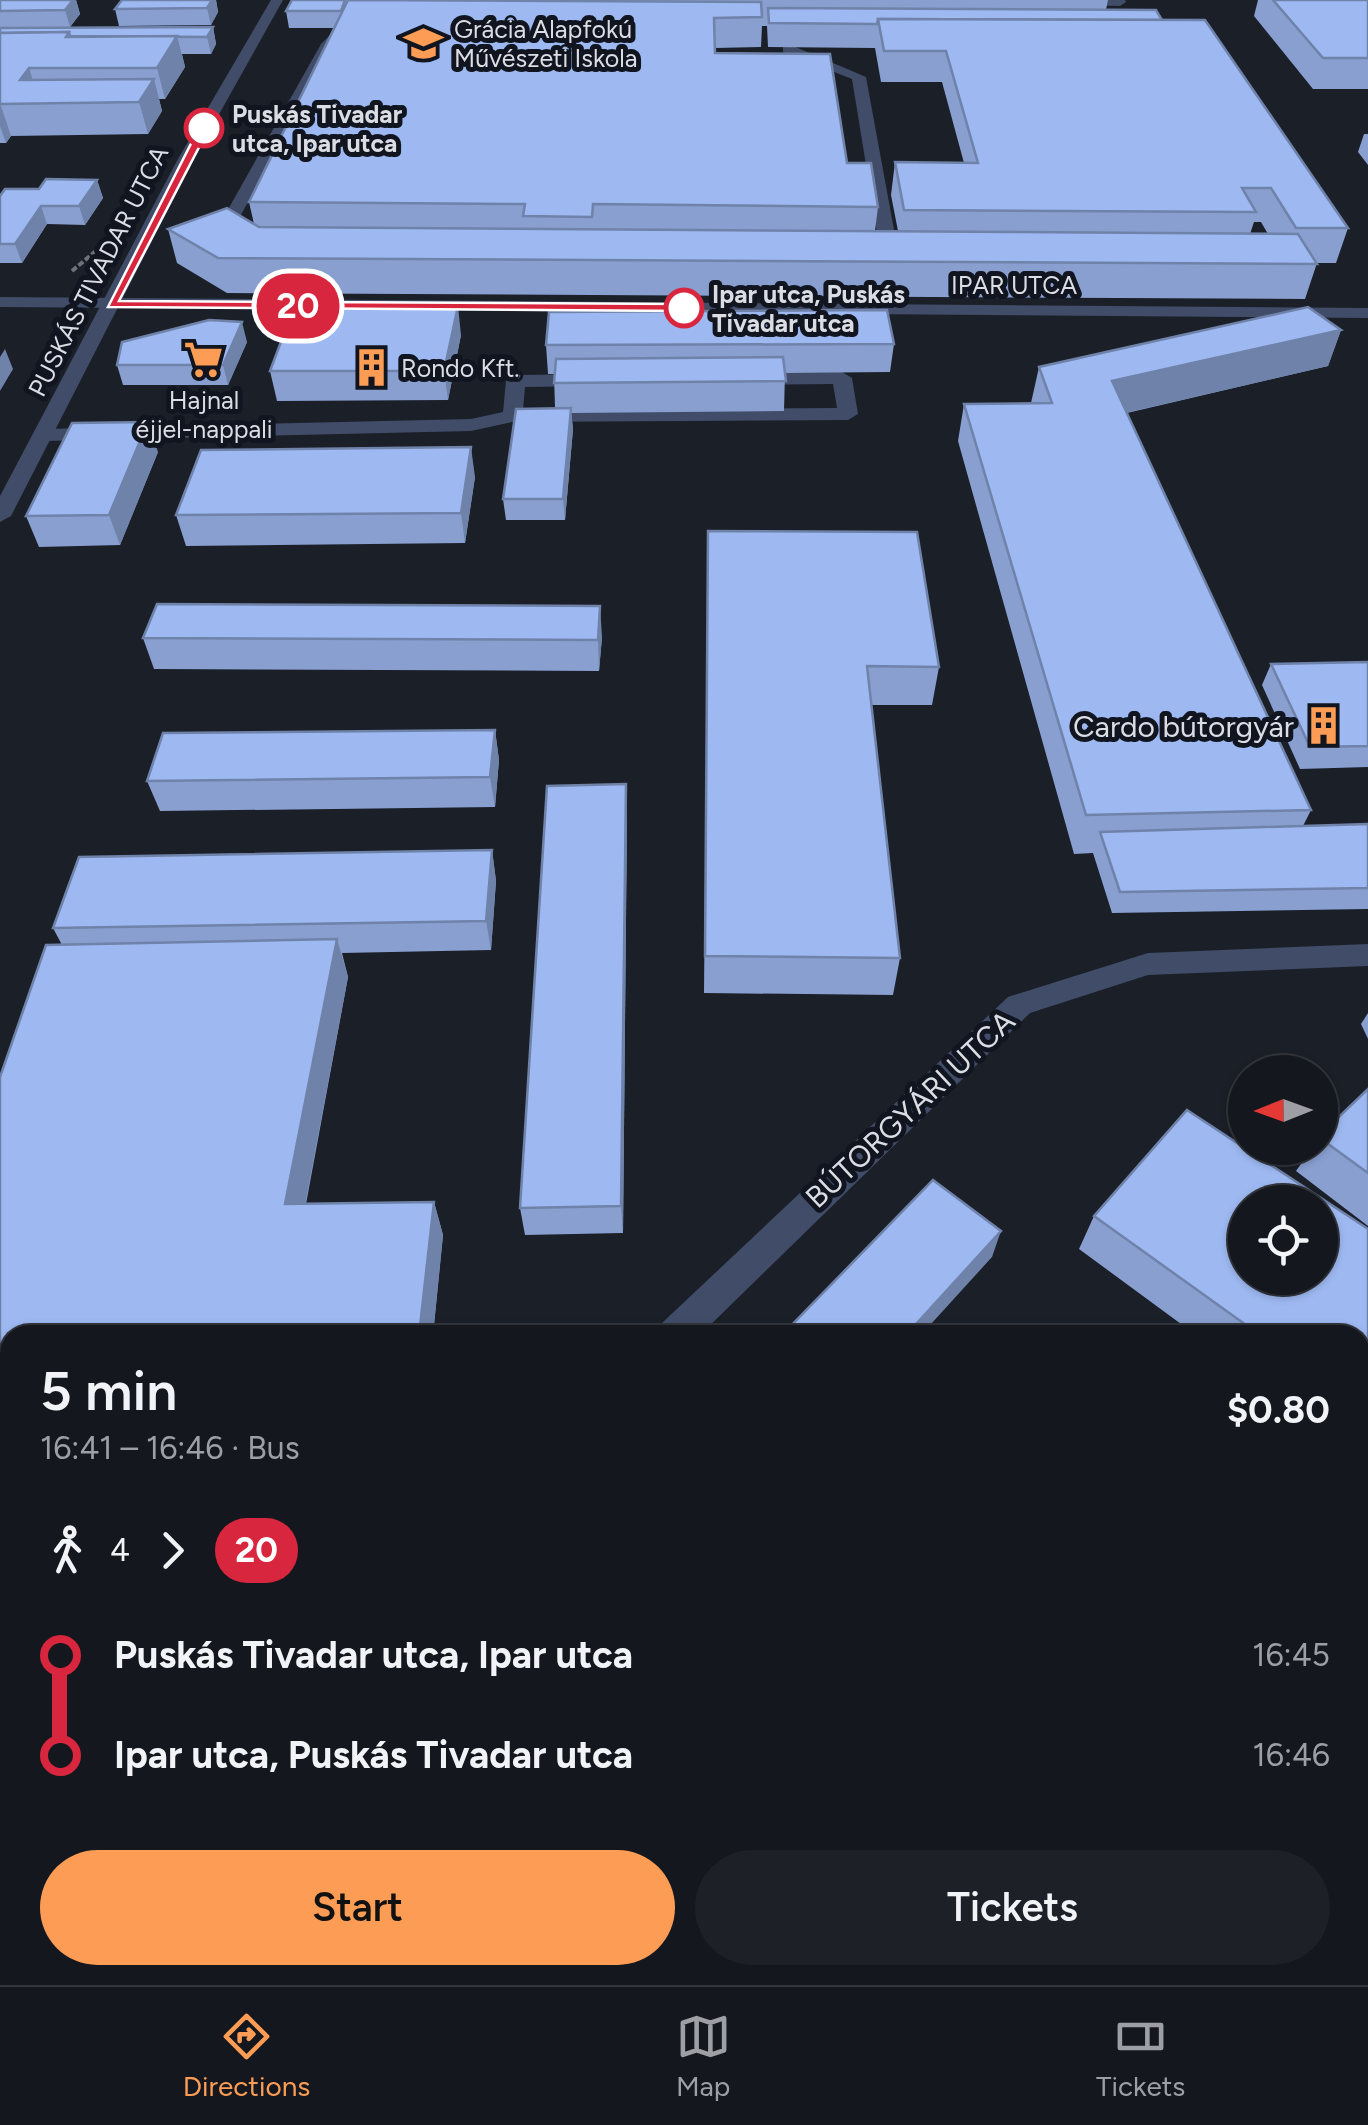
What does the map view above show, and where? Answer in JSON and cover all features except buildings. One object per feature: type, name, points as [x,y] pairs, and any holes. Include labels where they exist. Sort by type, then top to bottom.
[{"type":"street","name":"PUSKÁS TIVADAR UTCA","points":[[0,516],[186,159],[277,0]]},
{"type":"street","points":[[262,254],[234,238],[229,222],[328,44],[354,19],[362,0]]},
{"type":"street","points":[[1060,1],[1120,2]]},
{"type":"street","points":[[788,49],[859,77],[890,258]]},
{"type":"street","points":[[870,258],[910,258]]},
{"type":"street","name":"IPAR UTCA","points":[[0,302],[1368,313]]},
{"type":"street","points":[[45,434],[471,425],[512,416],[848,414],[842,378],[727,379]]},
{"type":"street","points":[[512,416],[516,381],[612,380]]},
{"type":"street","name":"BÚTORGYÁRI UTCA","points":[[684,1325],[1018,1005],[1148,964],[1368,955]]},
{"type":"path","points":[[75,266],[103,244]]},
{"type":"bus line","name":"20","points":[[204,128],[112,305],[684,308]]},
{"type":"place","name":"Grácia Alapfokú Művészeti Iskola","points":[[424,43]]},
{"type":"place","name":"Puskás Tivadar utca, Ipar utca","points":[[204,128]]},
{"type":"place","name":"Ipar utca, Puskás Tivadar utca","points":[[684,308]]},
{"type":"place","name":"Hajnal éjjel-nappali","points":[[204,359]]},
{"type":"place","name":"Rondo Kft.","points":[[371,368]]},
{"type":"place","name":"Cardo bútorgyár","points":[[1324,726]]}]
